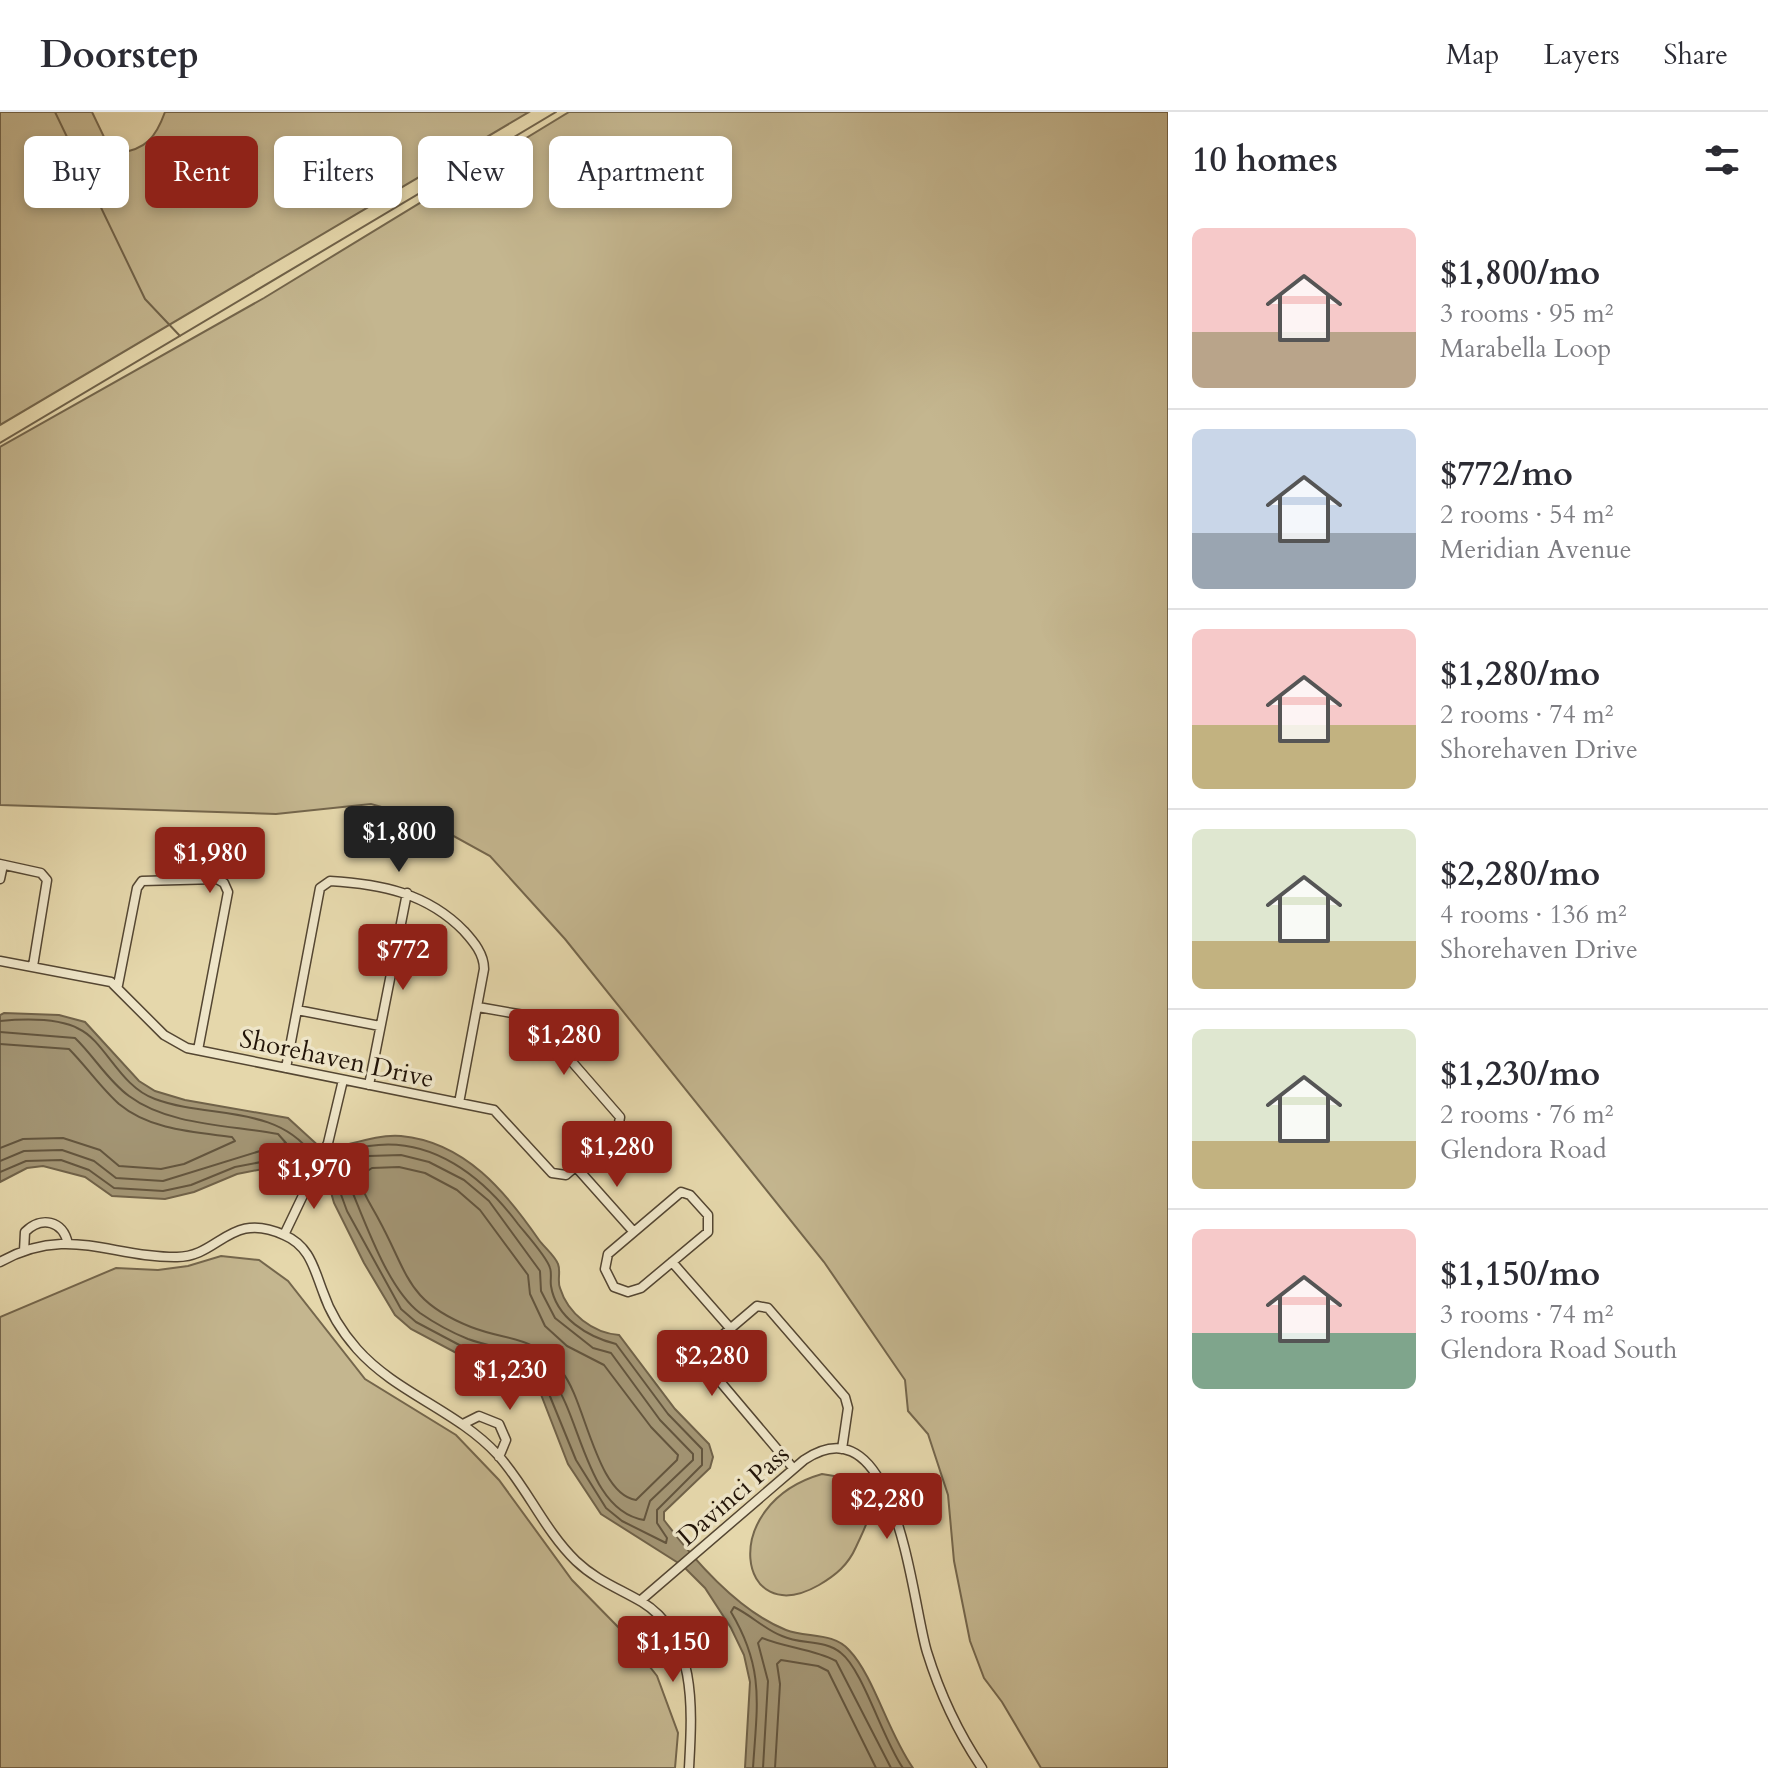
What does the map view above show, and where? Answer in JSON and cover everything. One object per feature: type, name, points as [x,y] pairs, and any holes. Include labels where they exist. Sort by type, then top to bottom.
[{"type":"street","points":[[0,879],[1,864],[41,873],[47,880],[33,966]]},
{"type":"street","points":[[0,961],[103,979],[118,985],[137,888],[142,881],[217,879],[224,883],[228,892],[198,1050]]},
{"type":"street","points":[[286,1068],[323,885],[330,881],[358,883],[407,893],[441,911],[478,949],[484,969],[459,1103]]},
{"type":"street","points":[[369,1085],[407,893]]},
{"type":"street","name":"Shorehaven Drive","points":[[118,985],[164,1035],[198,1050],[499,1113],[555,1175],[566,1175],[576,1167]]},
{"type":"street","points":[[478,1007],[524,1015],[539,1024],[618,1113],[621,1121],[618,1129],[576,1167],[633,1231]]},
{"type":"street","points":[[297,1010],[380,1026]]},
{"type":"street","points":[[284,1235],[328,1143],[343,1080]]},
{"type":"street","points":[[676,1194],[690,1195],[708,1215],[710,1225],[705,1234],[672,1262],[638,1290],[628,1292],[614,1287],[606,1274],[606,1257],[633,1231],[676,1194]]},
{"type":"street","points":[[24,1251],[25,1232],[44,1222],[60,1227],[68,1244]]},
{"type":"street","points":[[0,1262],[24,1251],[68,1244],[178,1257],[194,1255],[241,1230],[262,1228],[284,1235],[307,1252],[336,1319],[359,1351],[387,1375],[463,1424],[499,1457],[573,1559],[601,1582],[640,1601],[675,1642],[693,1701],[689,1768]]},
{"type":"street","points":[[672,1262],[730,1328]]},
{"type":"street","points":[[793,1468],[702,1362],[704,1351],[753,1309],[768,1308],[845,1397],[848,1408],[842,1449],[866,1461],[898,1518],[925,1648],[950,1715],[982,1768]]},
{"type":"street","points":[[463,1424],[479,1416],[499,1424],[506,1440],[499,1457]]},
{"type":"street","name":"Davinci Pass","points":[[640,1601],[811,1454],[842,1449]]},
{"type":"shaded area","points":[[0,112],[92,112],[104,136],[24,136],[24,208],[129,208],[129,151],[145,144],[145,208],[258,208],[258,136],[153,136],[165,112],[529,112],[488,136],[418,136],[418,178],[402,187],[402,136],[274,136],[274,208],[367,208],[0,425]]},
{"type":"shaded area","points":[[569,112],[1168,112],[1168,1768],[1041,1768],[984,1678],[970,1641],[954,1561],[948,1495],[928,1434],[908,1411],[905,1380],[824,1262],[565,939],[490,856],[421,818],[371,804],[276,814],[0,805],[0,447],[264,298],[418,204],[418,208],[533,208],[533,136],[530,136]]},
{"type":"shaded area","points":[[221,1256],[259,1260],[288,1281],[365,1379],[456,1435],[499,1480],[572,1580],[621,1630],[657,1676],[678,1733],[675,1768],[0,1768],[0,1317],[116,1268],[158,1270],[188,1266]]},
{"type":"shaded area","points":[[822,1474],[846,1478],[868,1489],[871,1504],[863,1533],[845,1564],[819,1585],[791,1595],[770,1592],[756,1578],[750,1558],[753,1535],[766,1511],[788,1489]]},
{"type":"water","points":[[0,1015],[59,1015],[85,1022],[139,1081],[155,1091],[185,1100],[288,1118],[323,1150],[371,1138],[401,1136],[445,1148],[482,1172],[513,1204],[557,1261],[560,1288],[575,1314],[591,1326],[619,1335],[675,1409],[709,1444],[713,1457],[710,1468],[664,1512],[664,1520],[718,1583],[751,1610],[786,1630],[843,1644],[866,1674],[913,1768],[745,1768],[750,1682],[744,1655],[705,1588],[683,1566],[601,1514],[568,1464],[540,1392],[520,1372],[462,1356],[411,1329],[395,1315],[364,1263],[334,1203],[328,1182],[314,1170],[299,1162],[237,1174],[194,1192],[165,1199],[112,1196],[85,1177],[43,1166],[27,1168],[0,1182]]},
{"type":"waterway","points":[[55,112],[145,299],[180,336]]},
{"type":"waterway","points":[[0,443],[556,112]]}]
